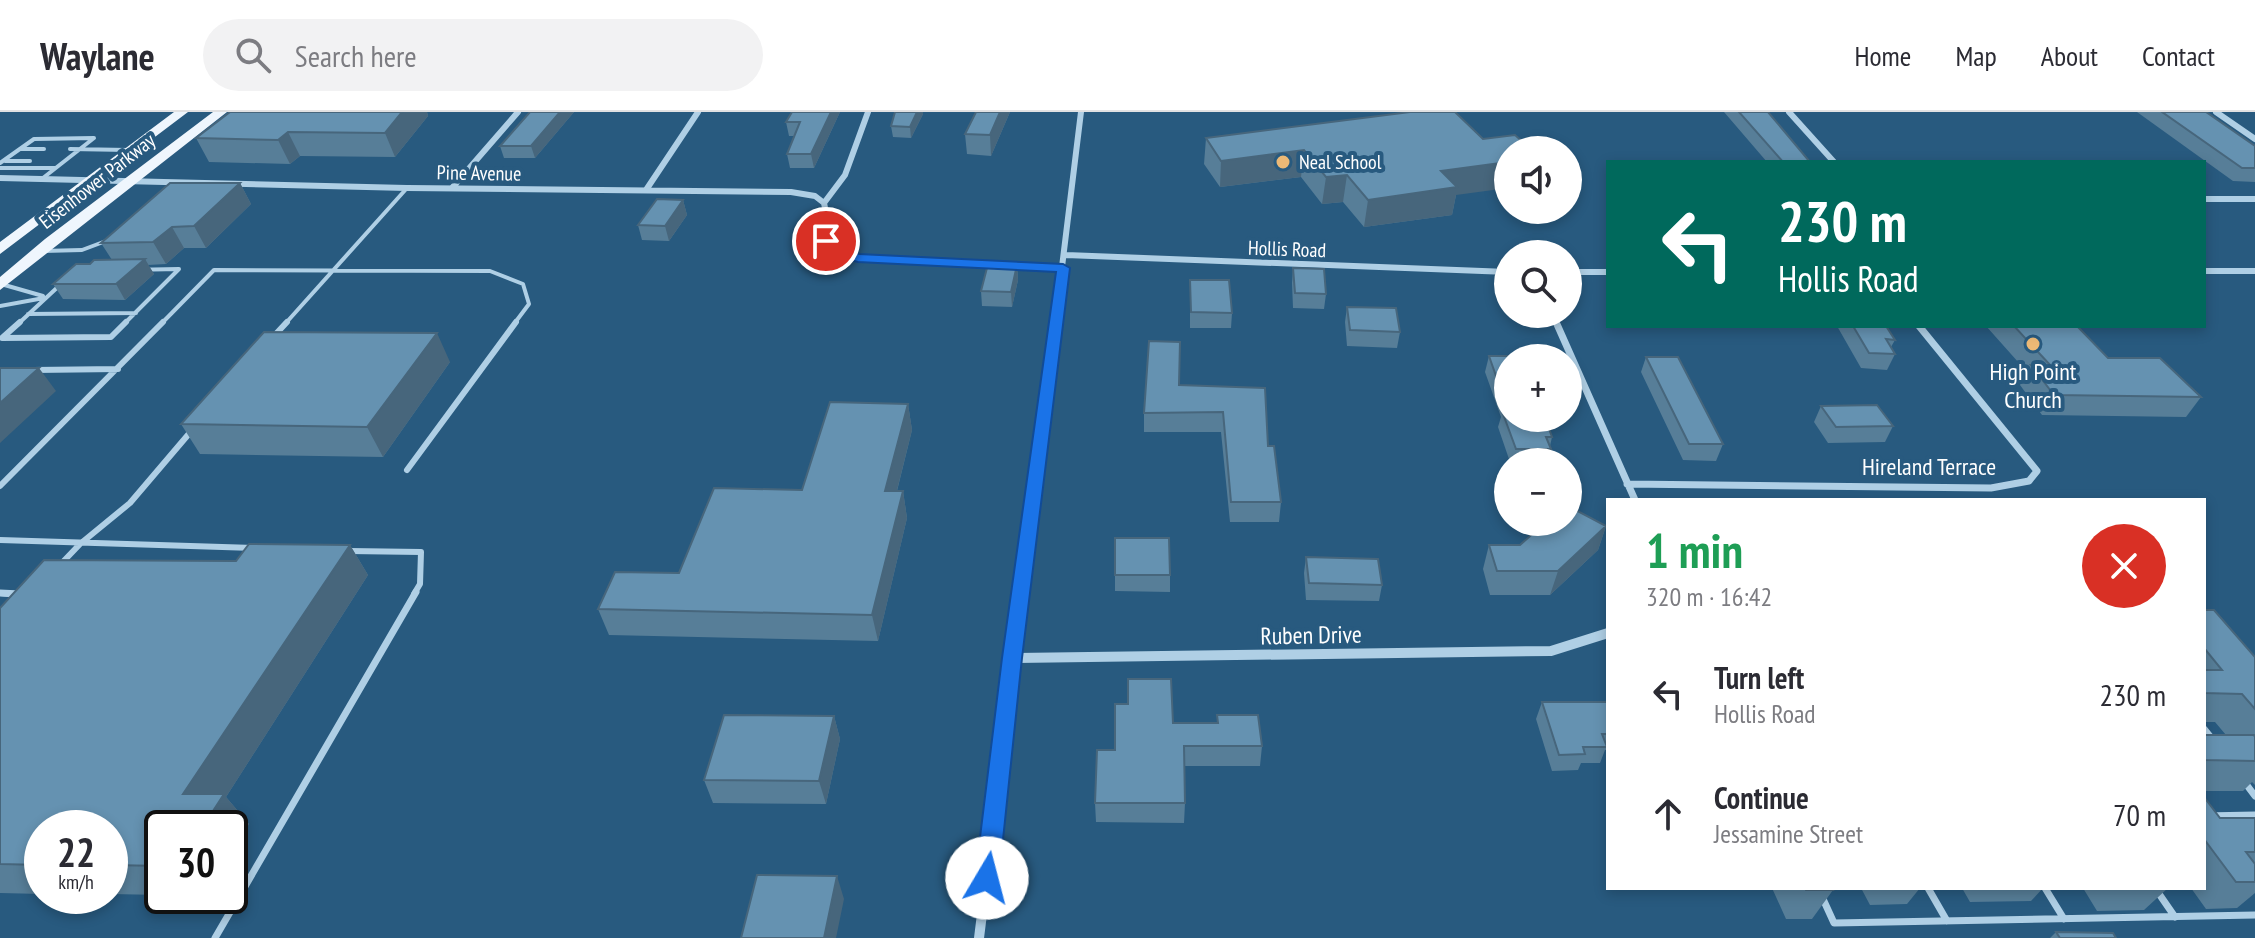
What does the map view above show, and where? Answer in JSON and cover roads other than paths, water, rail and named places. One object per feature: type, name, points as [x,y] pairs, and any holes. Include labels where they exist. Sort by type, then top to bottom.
[{"type":"main road","name":"Eisenhower Parkway","points":[[0,249],[182,112]]},
{"type":"main road","name":"Eisenhower Parkway","points":[[0,284],[131,179],[221,112]]},
{"type":"street","points":[[452,188],[518,112]]},
{"type":"street","points":[[646,190],[698,112]]},
{"type":"street","points":[[868,112],[840,186],[833,197],[824,203],[827,213],[823,235],[826,241],[843,254],[864,258],[1063,268]]},
{"type":"street","points":[[979,938],[1003,758],[1012,658],[1066,255],[1081,112]]},
{"type":"street","points":[[1789,112],[1832,160]]},
{"type":"street","points":[[2216,112],[2255,139]]},
{"type":"street","name":"Pine Avenue","points":[[0,178],[407,188],[791,192],[815,196],[824,203]]},
{"type":"street","points":[[2206,199],[2255,199]]},
{"type":"street","name":"Hollis Road","points":[[1066,255],[1494,272]]},
{"type":"street","points":[[2206,271],[2255,271]]},
{"type":"street","points":[[1582,272],[1606,272]]},
{"type":"street","points":[[1559,328],[1634,498]]},
{"type":"street","name":"Hireland Terrace","points":[[1627,484],[1991,488],[2022,485],[2033,480],[2037,471],[1921,328]]},
{"type":"street","name":"Ruben Drive","points":[[1012,658],[1551,651],[1606,634]]},
{"type":"lane","points":[[1,164],[34,139],[94,138],[43,178]]},
{"type":"lane","points":[[19,149],[44,149]]},
{"type":"lane","points":[[70,149],[132,150]]},
{"type":"lane","points":[[57,160],[66,160]]},
{"type":"lane","points":[[1,164],[30,161]]},
{"type":"lane","points":[[1,164],[55,168]]},
{"type":"lane","points":[[166,191],[177,182]]},
{"type":"lane","points":[[270,341],[329,271],[407,188]]},
{"type":"lane","points":[[40,251],[82,250],[102,244],[113,236]]},
{"type":"lane","points":[[179,269],[111,337],[2,338],[47,297],[75,271],[179,269]]},
{"type":"lane","points":[[0,486],[3,479],[118,369],[214,270],[490,271],[523,284],[529,304],[407,470]]},
{"type":"lane","points":[[0,284],[47,297]]},
{"type":"lane","points":[[0,306],[47,297]]},
{"type":"lane","points":[[28,314],[136,313]]},
{"type":"lane","points":[[98,319],[103,314]]},
{"type":"lane","points":[[47,338],[54,331]]},
{"type":"lane","points":[[78,337],[84,332]]},
{"type":"lane","points":[[30,370],[118,369]]},
{"type":"lane","points":[[52,574],[80,544],[130,503],[200,422]]},
{"type":"lane","points":[[0,540],[266,548]]},
{"type":"lane","points":[[215,938],[420,584],[421,552],[343,550]]},
{"type":"lane","points":[[0,593],[34,594]]},
{"type":"lane","points":[[2206,732],[2215,743],[2206,743]]},
{"type":"lane","points":[[2239,775],[2255,796]]},
{"type":"lane","points":[[2206,816],[2255,815]]},
{"type":"lane","points":[[1819,890],[1834,923],[2255,915]]},
{"type":"lane","points":[[1929,890],[1947,921]]},
{"type":"lane","points":[[2046,890],[2064,919]]},
{"type":"lane","points":[[2156,890],[2175,917]]},
{"type":"place","name":"Neal School","points":[[1283,162]]},
{"type":"place","name":"High Point Church","points":[[2033,344]]}]
